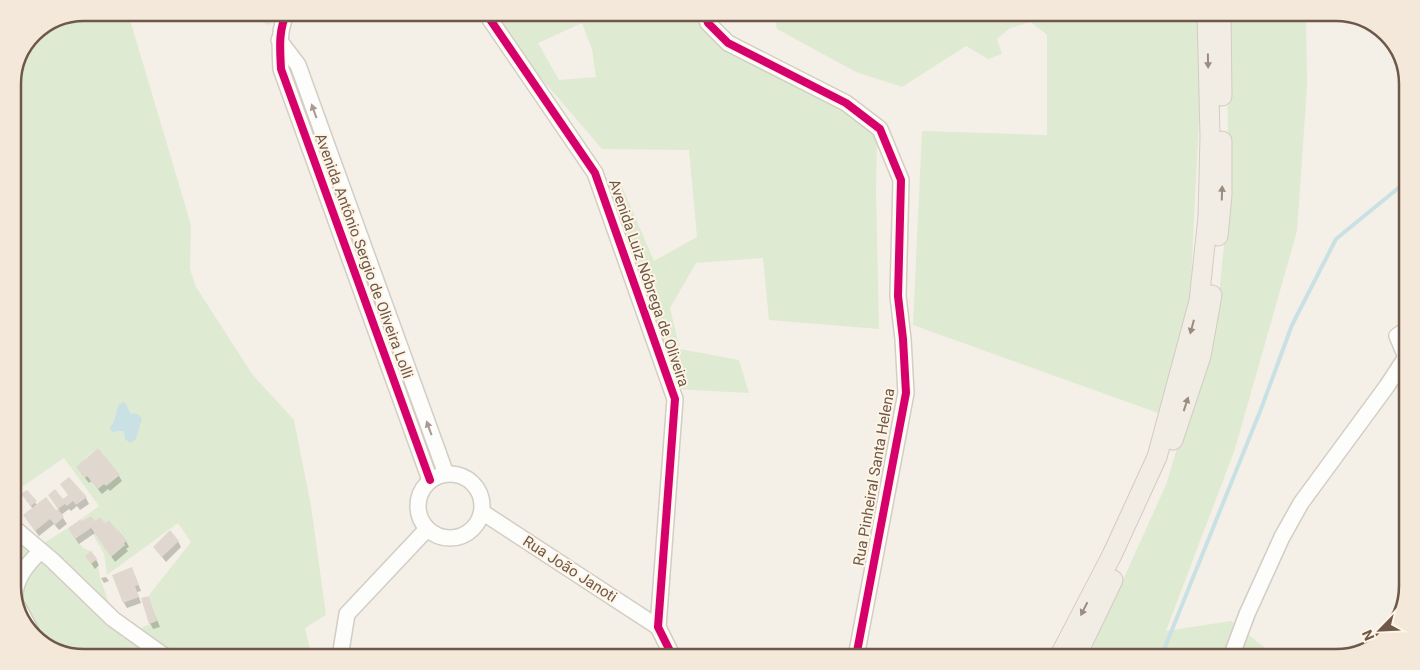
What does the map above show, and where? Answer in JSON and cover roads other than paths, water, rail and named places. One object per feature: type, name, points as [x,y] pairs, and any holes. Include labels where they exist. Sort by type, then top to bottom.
[{"type":"main road","points":[[1064,649],[1112,554],[1157,457],[1199,301],[1208,217],[1207,21]]},
{"type":"main road","points":[[1080,649],[1165,464],[1201,356],[1213,287],[1222,196],[1221,21]]},
{"type":"street","points":[[280,40],[282,21]]},
{"type":"street","name":"Avenida Luiz Nóbrega de Oliveira","points":[[491,21],[595,173],[674,400],[658,627]]},
{"type":"street","name":"Rua Pinheiral Santa Helena","points":[[707,21],[728,43],[846,103],[880,130],[901,180],[898,296],[906,393],[858,649]]},
{"type":"street","name":"Avenida Antônio Sergio de Oliveira Lolli","points":[[280,40],[298,65],[446,474]]},
{"type":"street","name":"Avenida Antônio Sergio de Oliveira Lolli","points":[[280,40],[281,69],[430,480]]},
{"type":"street","points":[[1234,649],[1247,614],[1282,537],[1300,503],[1399,368]]},
{"type":"street","points":[[446,474],[463,476],[472,483],[479,492],[482,502],[482,512],[473,530],[455,539],[440,537],[427,529],[420,520],[417,509],[418,498],[423,488],[430,480],[446,474]]},
{"type":"street","name":"Rua João Janoti","points":[[482,512],[658,627]]},
{"type":"street","points":[[341,649],[347,614],[427,529]]},
{"type":"street","points":[[21,534],[113,619],[155,649]]},
{"type":"street","points":[[21,574],[30,560],[40,551]]},
{"type":"street","points":[[658,627],[669,649]]},
{"type":"water","points":[[124,402],[130,413],[137,414],[142,418],[136,439],[130,443],[125,439],[124,431],[112,432],[110,428],[118,405]]},
{"type":"waterway","points":[[1164,649],[1261,409],[1292,325],[1336,239],[1399,188]]}]
